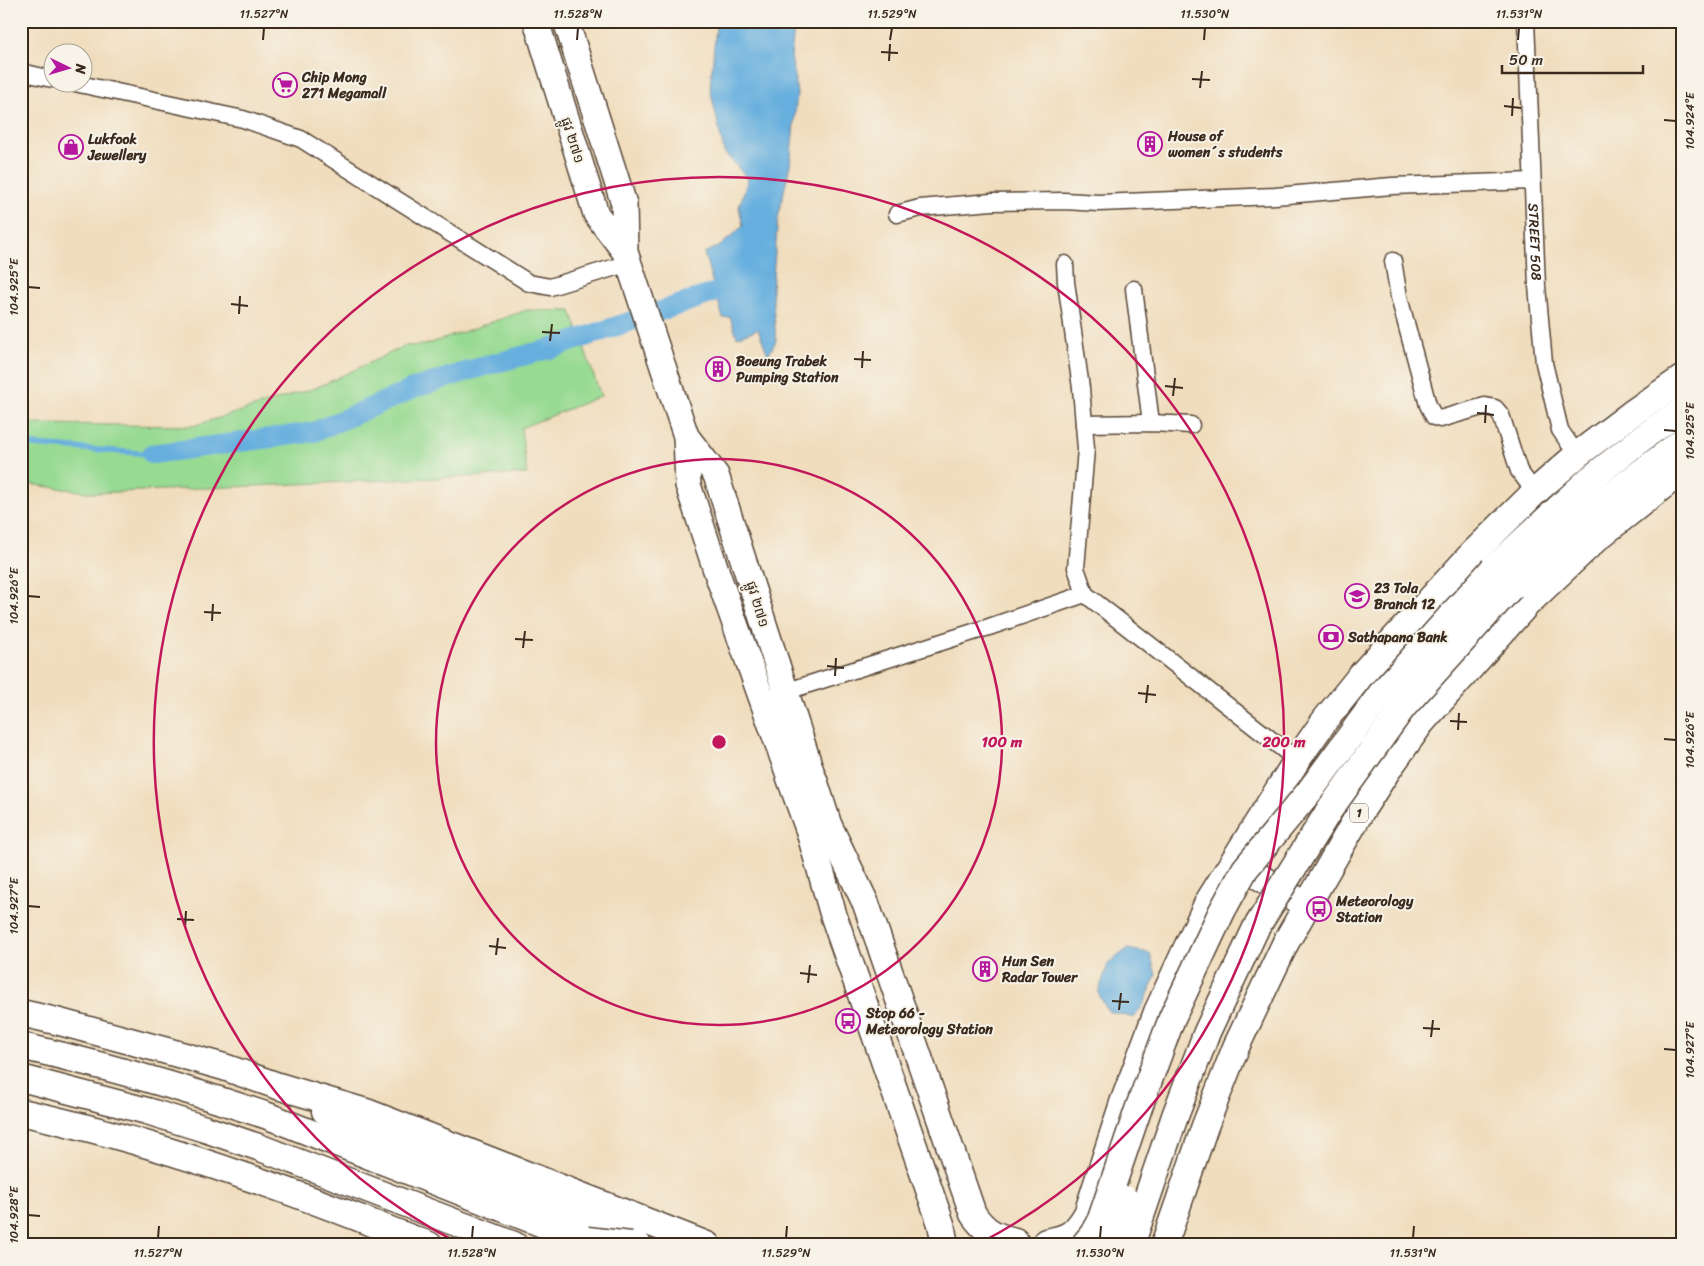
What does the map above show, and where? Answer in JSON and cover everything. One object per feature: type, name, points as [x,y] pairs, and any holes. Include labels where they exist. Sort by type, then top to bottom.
[{"type":"highway","points":[[802,779],[828,824],[866,904],[973,1214],[980,1226],[1008,1243],[1051,1243],[1063,1239],[1073,1234],[1087,1214],[1123,1103],[1157,1012],[1208,902],[1325,720],[1362,674],[1471,555],[1535,492],[1577,455],[1683,378]]},
{"type":"highway","points":[[1131,1245],[1175,1116],[1207,1032],[1256,928],[1330,809],[1403,707],[1502,578],[1590,479],[1683,409]]},
{"type":"highway","points":[[1084,1245],[1093,1234],[1101,1219],[1172,1018],[1222,911],[1245,869],[1309,792],[1381,694],[1502,578],[1683,441]]},
{"type":"highway","name":"1","points":[[1164,1245],[1205,1126],[1236,1047],[1286,942],[1367,801],[1421,723],[1526,605],[1597,538],[1683,470]]},
{"type":"highway","points":[[1299,758],[1367,801]]},
{"type":"highway","points":[[802,779],[809,830],[834,917],[941,1224],[945,1245]]},
{"type":"highway","points":[[1110,1245],[1155,1111],[1188,1024],[1237,920],[1309,792]]},
{"type":"highway","points":[[1148,1245],[1191,1120],[1223,1039],[1272,936],[1293,899],[1330,809]]},
{"type":"highway","points":[[835,840],[851,912],[953,1203],[962,1222],[981,1245]]},
{"type":"highway","points":[[1234,861],[1306,905]]},
{"type":"highway","points":[[21,1013],[56,1020],[224,1067],[278,1086],[369,1113],[601,1233],[631,1245]]},
{"type":"highway","points":[[21,1046],[185,1090],[268,1116],[638,1245]]},
{"type":"highway","points":[[21,1078],[147,1111],[258,1147],[514,1245]]},
{"type":"highway","points":[[21,1112],[141,1142],[249,1177],[429,1245]]},
{"type":"highway","points":[[601,1233],[707,1245]]},
{"type":"main road","name":"ផ្លូវ ២៧១","points":[[536,21],[596,214],[629,263]]},
{"type":"main road","name":"ផ្លូវ ២៧១","points":[[566,21],[624,204],[629,263],[686,436],[688,485],[718,576],[774,695],[802,779]]},
{"type":"street","name":"STREET 508","points":[[1526,21],[1537,286],[1544,363],[1560,430],[1577,455]]},
{"type":"street","points":[[21,72],[42,77]]},
{"type":"street","points":[[92,87],[243,119],[301,139],[529,283],[550,287],[629,263]]},
{"type":"street","points":[[897,214],[920,208],[992,202],[1129,202],[1274,196],[1392,186],[1532,181]]},
{"type":"street","points":[[1393,261],[1399,297],[1428,405],[1434,417],[1440,420],[1485,406],[1495,408],[1500,415],[1519,471],[1535,492]]},
{"type":"street","points":[[1064,264],[1081,388],[1086,450],[1076,568],[1085,594],[1299,758]]},
{"type":"street","points":[[1134,289],[1151,423]]},
{"type":"street","points":[[1084,424],[1151,423],[1191,425]]},
{"type":"street","points":[[774,695],[989,627],[1085,594]]},
{"type":"green space","points":[[527,310],[571,311],[601,396],[521,428],[527,474],[94,493],[21,483],[21,421],[38,424],[193,426],[318,387],[405,346],[425,345]]},
{"type":"water","points":[[718,21],[795,21],[791,56],[797,93],[790,165],[778,218],[772,288],[776,341],[768,355],[758,329],[737,337],[730,317],[723,318],[704,253],[720,246],[743,226],[739,207],[748,179],[724,152],[710,88]]},
{"type":"water","points":[[1127,949],[1150,953],[1156,975],[1145,1002],[1134,1018],[1108,1011],[1098,993],[1108,964]]},
{"type":"waterway","points":[[152,454],[314,432],[415,388],[484,366],[553,348],[716,292]]},
{"type":"waterway","points":[[21,444],[152,454]]},
{"type":"place","name":"Chip Mong 271 Megamall","points":[[285,85]]},
{"type":"place","name":"House of women´s students","points":[[1150,144]]},
{"type":"place","name":"Lukfook Jewellery","points":[[71,147]]},
{"type":"place","name":"Boeung Trabek Pumping Station","points":[[718,369]]},
{"type":"place","name":"23 Tola Branch 12","points":[[1357,596]]},
{"type":"place","name":"Sathapana Bank","points":[[1331,637]]},
{"type":"place","name":"Meteorology Station","points":[[1319,909]]},
{"type":"place","name":"Hun Sen Radar Tower","points":[[985,969]]},
{"type":"place","name":"Stop 66 - Meteorology Station","points":[[848,1021]]}]
